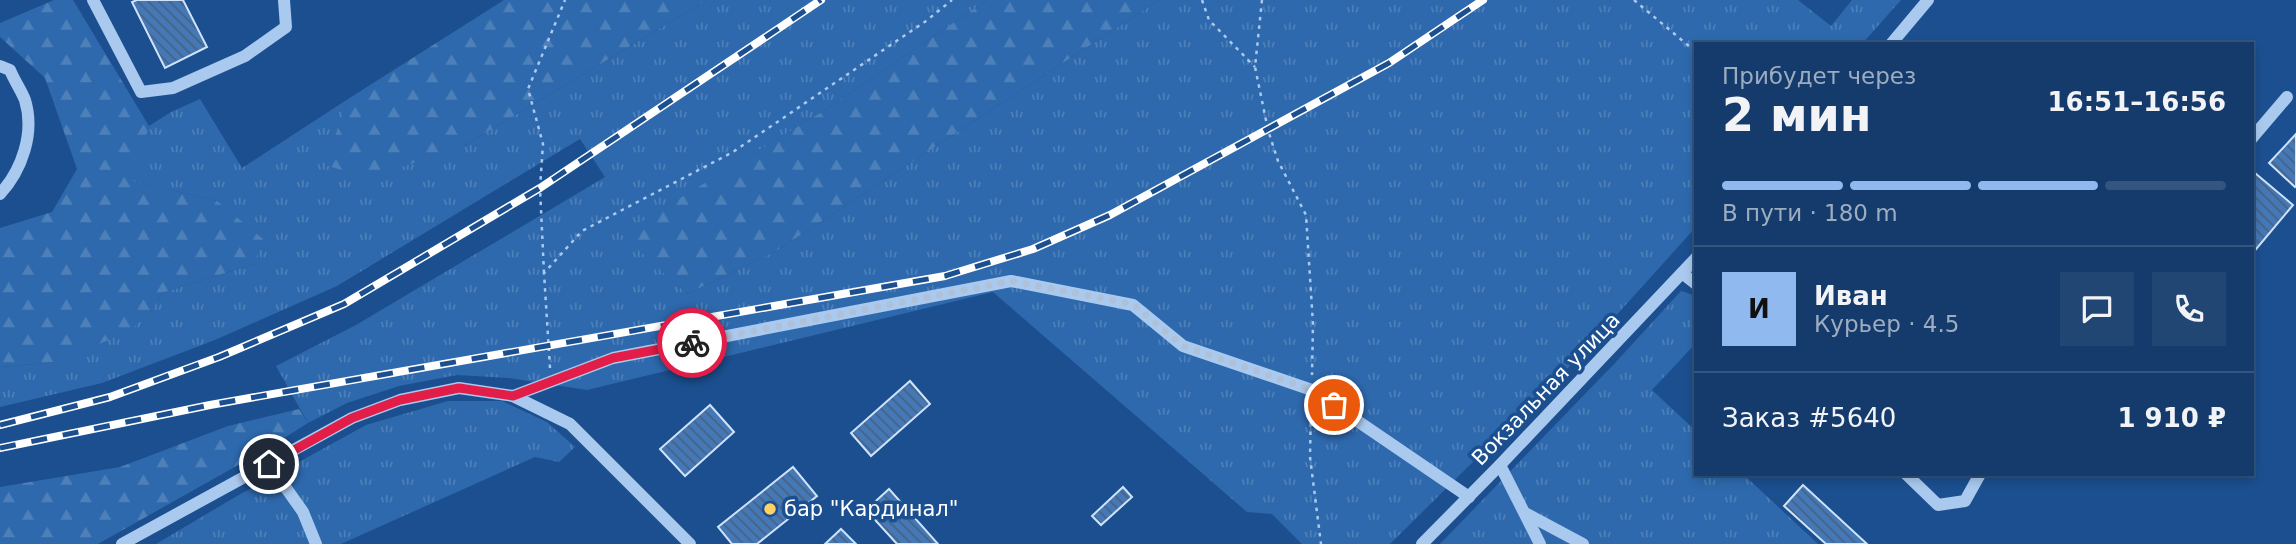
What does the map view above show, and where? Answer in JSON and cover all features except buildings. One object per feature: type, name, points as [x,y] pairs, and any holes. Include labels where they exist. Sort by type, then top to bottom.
[{"type":"street","points":[[93,0],[141,92],[173,88],[245,56],[286,27],[284,0]]},
{"type":"street","points":[[1893,42],[1927,0]]},
{"type":"street","points":[[0,66],[10,70],[25,101],[28,141],[13,180],[0,194]]},
{"type":"street","points":[[2254,136],[2287,97]]},
{"type":"street","name":"Вокзальная улица","points":[[1422,544],[1694,260]]},
{"type":"street","points":[[1682,273],[1694,282]]},
{"type":"street","points":[[513,396],[613,358],[1012,281],[1133,304],[1183,346],[1312,390],[1469,497]]},
{"type":"street","points":[[122,544],[352,418],[400,400],[459,388],[513,396],[570,424],[690,544]]},
{"type":"street","points":[[269,464],[303,512],[316,544]]},
{"type":"street","points":[[1500,465],[1540,544]]},
{"type":"street","points":[[1908,476],[1938,505],[1965,501],[1979,476]]},
{"type":"street","points":[[1524,513],[1583,544]]},
{"type":"path","points":[[550,382],[540,188],[543,144],[528,89],[565,0]]},
{"type":"path","points":[[544,273],[582,231],[733,152],[926,22],[952,0]]},
{"type":"path","points":[[1202,0],[1209,20],[1255,67]]},
{"type":"path","points":[[1262,0],[1255,67],[1268,130],[1278,161],[1306,215],[1313,324],[1310,457],[1321,544]]},
{"type":"path","points":[[1634,0],[1694,50]]},
{"type":"green space","points":[[54,0],[73,0],[149,126],[133,181],[217,201],[263,239],[254,264],[162,293],[152,310],[130,331],[56,362],[0,367],[0,228],[52,212],[77,169],[45,78],[0,37],[0,23]]},
{"type":"green space","points":[[504,0],[707,0],[462,147],[368,178],[325,165],[348,99]]},
{"type":"green space","points":[[707,0],[987,0],[825,110],[622,234],[687,294],[776,251],[1159,0],[1798,0],[1831,26],[1852,0],[1901,0],[1864,42],[1694,42],[1694,229],[1575,361],[1390,544],[1302,544],[1272,514],[1247,512],[993,292],[587,390],[509,378],[457,375],[399,386],[347,403],[308,423],[276,366],[356,325],[605,177],[580,139],[337,286],[215,340],[102,383],[0,407],[0,367],[56,362],[152,310],[162,293],[254,264],[217,201],[132,181],[149,126],[171,112],[200,99],[242,168],[348,99],[326,165],[462,147]]},
{"type":"green space","points":[[987,0],[1159,0],[776,251],[687,294],[621,234],[825,110]]},
{"type":"green space","points":[[1681,291],[1694,295],[1694,345],[1652,390],[1694,429],[1694,476],[1745,476],[1818,544],[1440,544]]},
{"type":"green space","points":[[448,401],[502,401],[547,422],[575,447],[559,462],[535,457],[341,544],[156,544],[366,425]]},
{"type":"green space","points":[[299,409],[308,423],[98,544],[0,544],[0,487],[120,467],[228,426]]},
{"type":"railway","points":[[0,425],[110,397],[219,357],[344,304],[540,188],[821,0]]},
{"type":"railway","points":[[0,448],[210,405],[945,276],[1033,249],[1110,215],[1389,63],[1483,0]]},
{"type":"way so far","points":[[692,343],[1012,281],[1133,304],[1183,346],[1312,390],[1334,405]]},
{"type":"place","name":"бар \"Кардинал\"","points":[[770,509]]},
{"type":"route","points":[[269,464],[352,418],[400,400],[459,388],[513,396],[613,358],[692,343]]}]
